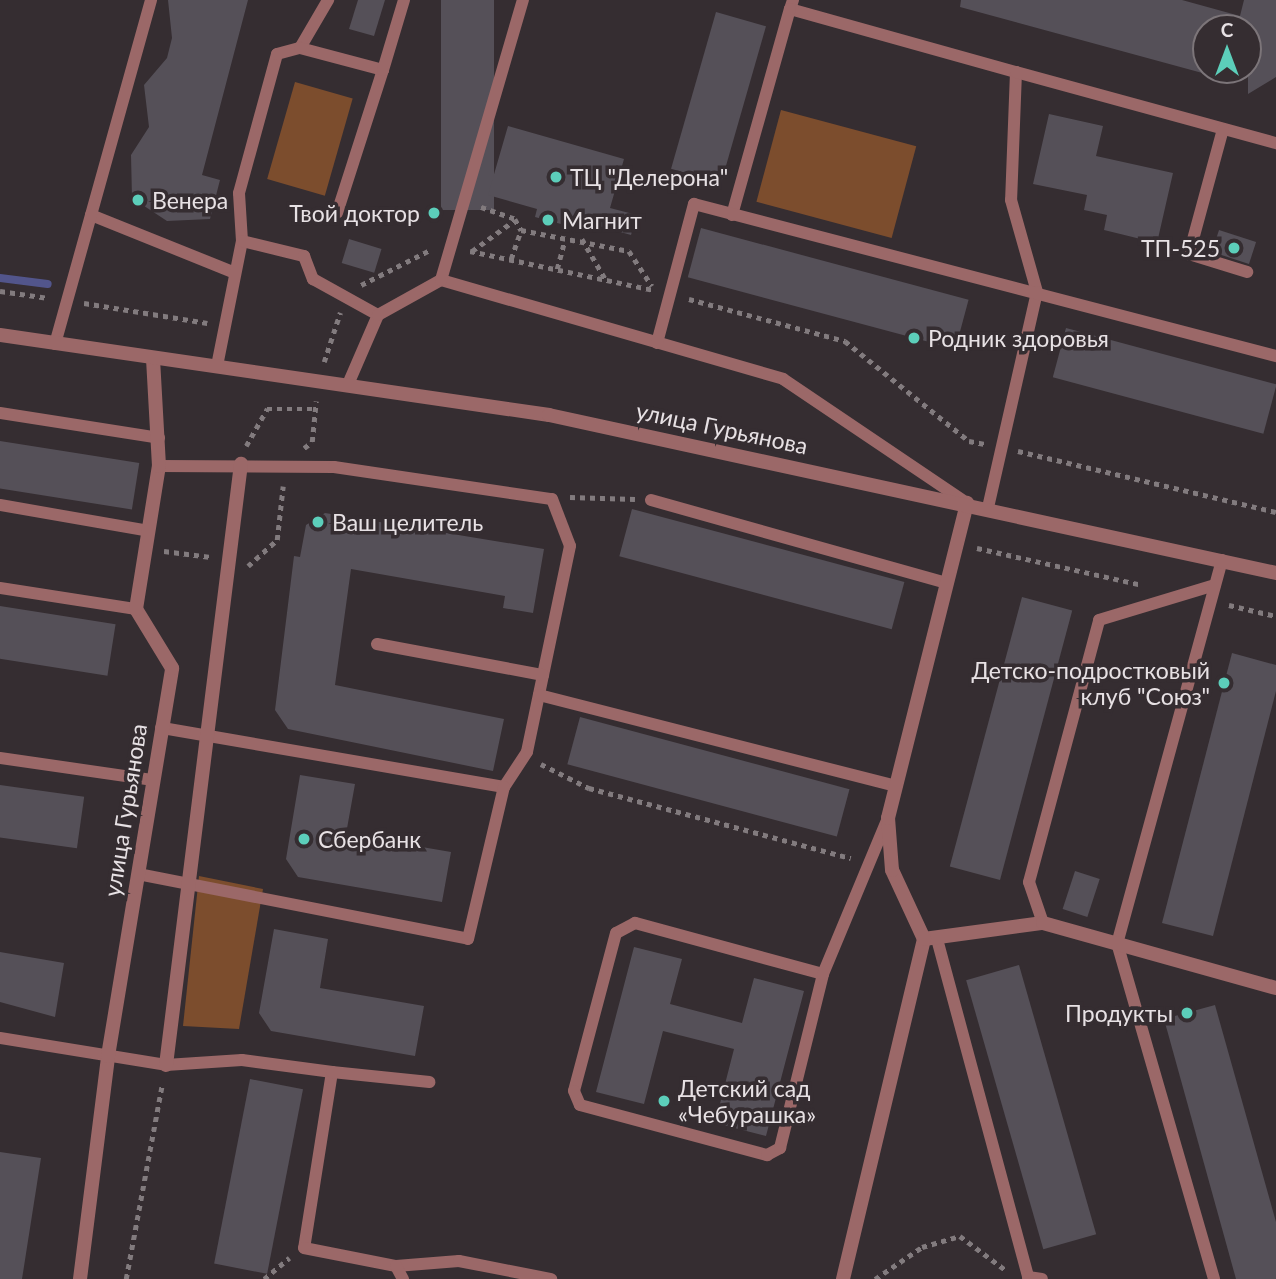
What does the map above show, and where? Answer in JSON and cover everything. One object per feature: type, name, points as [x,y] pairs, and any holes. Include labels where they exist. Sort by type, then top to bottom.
[{"type":"street","name":"улица Гурьянова","points":[[0,335],[153,359],[349,382],[562,418],[988,507],[1276,573]]},
{"type":"street","points":[[136,609],[159,466],[153,359]]},
{"type":"street","points":[[166,1065],[210,740],[241,464]]},
{"type":"street","points":[[843,1279],[930,939],[892,870],[888,818],[967,503]]},
{"type":"street","name":"улица Гурьянова","points":[[80,1279],[108,1056],[172,668],[136,609]]},
{"type":"street","points":[[930,939],[1043,923],[1276,988]]},
{"type":"lane","points":[[55,344],[151,0]]},
{"type":"lane","points":[[300,48],[328,0]]},
{"type":"lane","points":[[337,213],[404,0]]},
{"type":"lane","points":[[441,280],[523,0]]},
{"type":"lane","points":[[732,215],[791,5],[1016,72],[1276,144]]},
{"type":"lane","points":[[217,366],[242,241],[239,193],[277,54],[300,48],[383,70]]},
{"type":"lane","points":[[988,507],[1037,292],[1011,200],[1016,72]]},
{"type":"lane","points":[[1223,129],[1189,254],[1247,272]]},
{"type":"lane","points":[[657,343],[694,204],[1276,356]]},
{"type":"lane","points":[[91,215],[235,273]]},
{"type":"lane","points":[[242,241],[304,256],[313,279],[378,315]]},
{"type":"lane","points":[[349,382],[378,315],[441,280],[783,379],[967,503]]},
{"type":"lane","points":[[0,413],[159,438]]},
{"type":"lane","points":[[138,874],[468,939],[504,787],[527,752],[570,546],[552,499],[285,464],[159,466]]},
{"type":"lane","points":[[652,500],[947,583]]},
{"type":"lane","points":[[0,505],[149,531]]},
{"type":"lane","points":[[1214,1279],[1117,944],[1222,560]]},
{"type":"lane","points":[[1043,923],[1030,882],[1099,620],[1215,585]]},
{"type":"lane","points":[[0,588],[136,609]]},
{"type":"lane","points":[[377,643],[543,675]]},
{"type":"lane","points":[[539,695],[896,786]]},
{"type":"lane","points":[[161,728],[210,740],[504,787]]},
{"type":"lane","points":[[0,758],[153,780]]},
{"type":"lane","points":[[823,974],[635,923],[625,928],[616,933],[574,1091],[580,1105],[767,1155],[780,1148],[823,974],[888,818]]},
{"type":"lane","points":[[930,939],[1028,1277],[1042,1279]]},
{"type":"lane","points":[[0,1038],[166,1065],[242,1060],[429,1082]]},
{"type":"lane","points":[[332,1072],[304,1248],[396,1266],[459,1261],[551,1279]]},
{"type":"lane","points":[[396,1266],[403,1279]]},
{"type":"path","points":[[464,201],[516,219],[521,230],[511,260]]},
{"type":"path","points":[[472,251],[516,219]]},
{"type":"path","points":[[521,230],[564,242],[582,238],[629,251],[655,291]]},
{"type":"path","points":[[582,238],[607,280]]},
{"type":"path","points":[[557,270],[564,242]]},
{"type":"path","points":[[450,247],[670,294],[845,341],[970,441],[1276,512]]},
{"type":"path","points":[[0,291],[225,326]]},
{"type":"path","points":[[228,585],[277,540],[285,464],[312,442],[314,410],[267,410],[251,429],[241,464]]},
{"type":"path","points":[[552,499],[652,500]]},
{"type":"path","points":[[957,543],[1184,595]]},
{"type":"path","points":[[146,549],[231,559]]},
{"type":"path","points":[[1211,601],[1276,616]]},
{"type":"path","points":[[527,752],[553,775],[589,788],[869,861]]},
{"type":"path","points":[[126,1279],[166,1065]]},
{"type":"path","points":[[875,1279],[922,1247],[960,1236],[1000,1269],[1028,1277]]},
{"type":"path","points":[[264,1279],[304,1248]]},
{"type":"shaded area","points":[[295,82],[353,99],[325,196],[267,179]]},
{"type":"shaded area","points":[[781,110],[916,146],[892,238],[756,202]]},
{"type":"shaded area","points":[[199,876],[263,889],[239,1029],[183,1026]]},
{"type":"building","points":[[168,0],[248,0],[202,175],[220,180],[210,219],[167,221],[132,198],[131,155],[149,127],[144,85],[167,58],[172,38]]},
{"type":"building","points":[[358,0],[385,0],[374,36],[349,29]]},
{"type":"building","points":[[441,0],[494,0],[494,210],[441,210]]},
{"type":"building","points":[[961,0],[1182,0],[1233,14],[1192,14],[1192,70],[960,7]]},
{"type":"building","points":[[1244,0],[1276,0],[1276,77],[1248,94],[1248,84],[1262,84],[1262,14],[1240,14]]},
{"type":"building","points":[[716,12],[766,26],[721,183],[671,169]]},
{"type":"building","points":[[1049,114],[1103,126],[1096,156],[1173,173],[1157,243],[1104,230],[1107,215],[1084,210],[1087,195],[1033,184]]},
{"type":"building","name":"ТЦ \"Делерона\"","points":[[508,126],[624,159],[610,208],[637,215],[631,235],[563,216],[561,224],[535,217],[537,209],[488,195]]},
{"type":"building","points":[[701,228],[969,300],[955,349],[688,277]]},
{"type":"building","name":"ТП-525","points":[[1219,230],[1256,242],[1249,264],[1212,252]]},
{"type":"building","points":[[349,239],[382,249],[374,273],[342,263]]},
{"type":"building","points":[[1066,328],[1276,384],[1263,434],[1053,377]]},
{"type":"building","points":[[0,441],[139,463],[132,509],[0,489]]},
{"type":"building","points":[[632,509],[904,582],[892,629],[619,556]]},
{"type":"building","points":[[325,513],[544,549],[533,613],[503,608],[505,596],[351,569],[335,685],[504,719],[493,771],[288,729],[275,710],[294,556],[300,557],[306,525]]},
{"type":"building","points":[[1022,597],[1072,610],[1000,880],[950,866]]},
{"type":"building","points":[[0,606],[116,624],[107,676],[0,659]]},
{"type":"building","points":[[1232,653],[1276,665],[1276,691],[1213,936],[1162,923]]},
{"type":"building","points":[[580,717],[849,789],[837,837],[567,764]]},
{"type":"building","points":[[300,775],[355,784],[346,834],[451,852],[442,902],[298,877],[286,859]]},
{"type":"building","points":[[0,785],[84,797],[77,848],[0,838]]},
{"type":"building","points":[[1075,871],[1100,879],[1087,917],[1063,909]]},
{"type":"building","points":[[274,929],[328,939],[320,988],[424,1006],[415,1056],[271,1031],[259,1013]]},
{"type":"building","points":[[634,947],[682,959],[670,1004],[742,1023],[754,978],[804,991],[766,1136],[715,1123],[734,1049],[663,1031],[644,1104],[596,1092]]},
{"type":"building","points":[[0,952],[64,963],[55,1017],[0,1002]]},
{"type":"building","points":[[1019,965],[1096,1234],[1043,1249],[966,980]]},
{"type":"building","points":[[1215,1005],[1276,1222],[1276,1279],[1236,1279],[1164,1019]]},
{"type":"building","points":[[250,1079],[303,1089],[267,1274],[214,1264]]},
{"type":"building","points":[[0,1152],[41,1158],[22,1279],[0,1279]]},
{"type":"waterway","points":[[0,278],[48,284]]},
{"type":"place","name":"ТЦ \"Делерона\"","points":[[556,177]]},
{"type":"place","name":"Венера","points":[[138,200]]},
{"type":"place","name":"Твой доктор","points":[[434,213]]},
{"type":"place","name":"Магнит","points":[[548,220]]},
{"type":"place","name":"ТП-525","points":[[1234,248]]},
{"type":"place","name":"Родник здоровья","points":[[914,338]]},
{"type":"place","name":"Ваш целитель","points":[[318,522]]},
{"type":"place","name":"Детско-подростковый клуб \"Союз\"","points":[[1224,683]]},
{"type":"place","name":"Сбербанк","points":[[304,839]]},
{"type":"place","name":"Продукты","points":[[1187,1013]]},
{"type":"place","name":"Детский сад «Чебурашка»","points":[[664,1101]]}]
